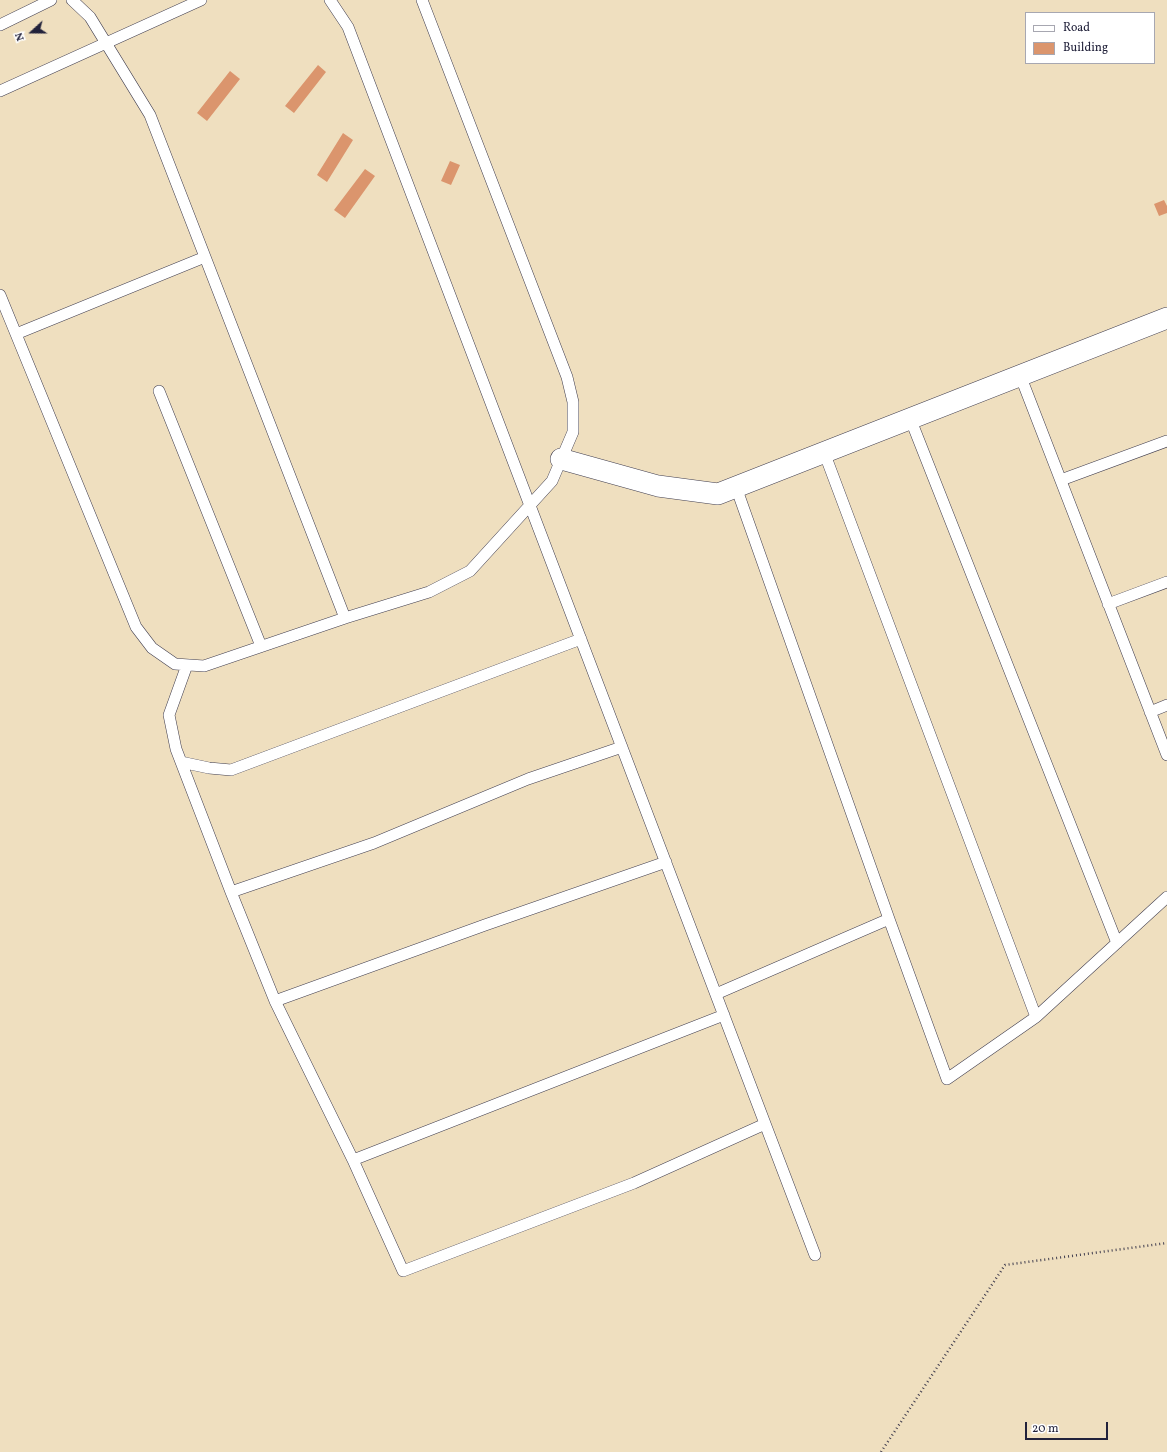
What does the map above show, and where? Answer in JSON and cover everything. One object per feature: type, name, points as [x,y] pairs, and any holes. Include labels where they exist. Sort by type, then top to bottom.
[{"type":"street","points":[[562,459],[658,486],[718,494],[1167,318]]},
{"type":"lane","points":[[0,25],[51,0]]},
{"type":"lane","points":[[72,0],[90,17],[150,115],[345,618]]},
{"type":"lane","points":[[0,91],[201,0]]},
{"type":"lane","points":[[330,0],[348,27],[815,1255]]},
{"type":"lane","points":[[0,295],[136,627],[152,648],[175,664],[204,666],[345,618],[429,592],[470,571],[552,481],[573,432],[572,402],[567,377],[422,0]]},
{"type":"lane","points":[[16,334],[205,257]]},
{"type":"lane","points":[[1020,375],[1167,755]]},
{"type":"lane","points":[[159,391],[261,646]]},
{"type":"lane","points":[[910,418],[1117,943]]},
{"type":"lane","points":[[1061,480],[1167,441]]},
{"type":"lane","points":[[824,452],[1036,1017]]},
{"type":"lane","points":[[736,487],[948,1080],[1036,1017],[1167,897]]},
{"type":"lane","points":[[1108,604],[1167,582]]},
{"type":"lane","points":[[181,762],[209,768],[231,770],[581,639]]},
{"type":"lane","points":[[187,665],[169,716],[176,749],[231,892],[275,1000],[353,1160],[402,1271],[634,1183],[765,1124]]},
{"type":"lane","points":[[1150,712],[1167,705]]},
{"type":"lane","points":[[231,892],[374,842],[528,779],[622,747]]},
{"type":"lane","points":[[275,1000],[666,862]]},
{"type":"lane","points":[[716,994],[890,920]]},
{"type":"lane","points":[[353,1160],[724,1015]]},
{"type":"path","points":[[881,1452],[1005,1265],[1167,1243]]},
{"type":"building","points":[[318,65],[326,72],[294,113],[285,106]]},
{"type":"building","points":[[230,71],[240,79],[207,121],[197,113]]},
{"type":"building","points":[[343,133],[353,140],[327,182],[317,175]]},
{"type":"building","points":[[450,161],[460,165],[451,185],[441,181]]},
{"type":"building","points":[[365,169],[375,176],[345,218],[334,210]]},
{"type":"building","points":[[1164,200],[1167,206],[1167,213],[1159,216],[1154,204]]}]
